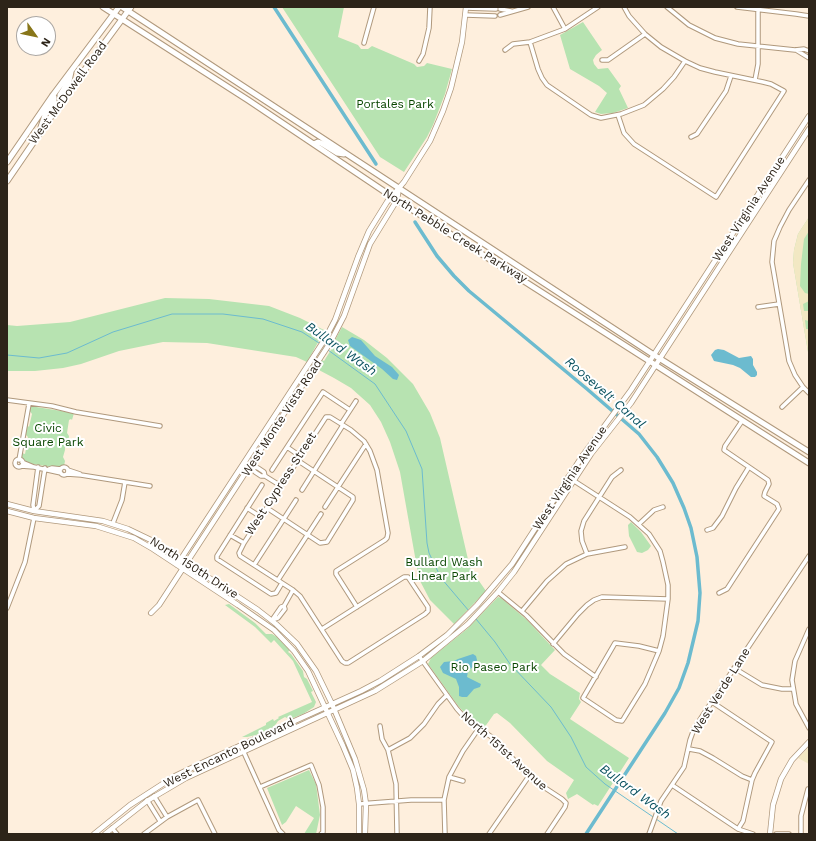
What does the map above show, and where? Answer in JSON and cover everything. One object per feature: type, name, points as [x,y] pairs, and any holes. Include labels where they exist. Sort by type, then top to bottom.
[{"type":"main road","name":"North Pebble Creek Parkway","points":[[103,7],[248,100],[397,200],[809,463]]},
{"type":"main road","name":"West McDowell Road","points":[[7,162],[53,95],[119,7]]},
{"type":"main road","name":"North Pebble Creek Parkway","points":[[122,7],[130,9],[346,154],[654,355],[809,452]]},
{"type":"main road","name":"West McDowell Road","points":[[7,181],[61,102],[130,9]]},
{"type":"main road","points":[[61,102],[60,95],[69,81],[72,70]]},
{"type":"main road","points":[[40,132],[45,115],[54,102],[53,95]]},
{"type":"main road","points":[[314,144],[318,142],[337,153],[346,154]]},
{"type":"main road","points":[[742,421],[747,413]]},
{"type":"street","points":[[364,44],[374,7]]},
{"type":"street","points":[[419,61],[423,54],[429,28],[430,7]]},
{"type":"street","points":[[500,15],[528,7]]},
{"type":"street","points":[[553,7],[565,29]]},
{"type":"street","points":[[505,50],[513,44],[530,42],[565,29],[598,7]]},
{"type":"street","points":[[619,115],[624,133],[634,144],[716,197],[784,91],[771,84],[700,68],[685,61],[661,47],[645,34],[624,7]]},
{"type":"street","points":[[667,7],[689,25],[715,38],[738,44],[809,50]]},
{"type":"street","points":[[737,7],[809,16]]},
{"type":"street","points":[[466,8],[494,9],[494,16],[466,15]]},
{"type":"street","name":"West Monte Vista Road","points":[[177,565],[325,339],[335,320],[364,242],[374,222],[425,149],[444,111],[451,88],[462,42],[466,8]]},
{"type":"street","points":[[500,9],[512,11]]},
{"type":"street","points":[[754,80],[758,64],[758,10]]},
{"type":"street","points":[[602,60],[608,60],[645,34]]},
{"type":"street","points":[[530,42],[542,78],[554,91],[591,115],[601,118],[619,115],[644,105],[663,89],[674,77],[685,61]]},
{"type":"street","points":[[795,50],[809,58]]},
{"type":"street","points":[[691,137],[697,134],[726,91],[731,76]]},
{"type":"street","name":"West Virginia Avenue","points":[[330,709],[419,656],[447,634],[477,605],[512,564],[568,477],[619,408],[809,116]]},
{"type":"street","name":"West Virginia Avenue","points":[[330,709],[374,691],[423,661],[468,624],[498,592],[530,549],[591,454],[624,412],[655,366],[809,129]]},
{"type":"street","points":[[809,180],[789,210],[780,227],[774,241],[772,262],[789,361],[795,375],[809,393]]},
{"type":"street","name":"West Monte Vista Road","points":[[151,614],[159,605],[330,343],[344,316],[373,237],[397,200],[399,188]]},
{"type":"street","points":[[758,307],[779,304]]},
{"type":"street","points":[[782,407],[803,387]]},
{"type":"street","points":[[272,470],[322,392],[350,410]]},
{"type":"street","points":[[7,400],[52,406],[76,412],[160,426]]},
{"type":"street","points":[[302,490],[356,401]]},
{"type":"street","points":[[29,404],[21,463],[47,469],[52,468],[61,471],[62,475],[67,472],[150,486]]},
{"type":"street","name":"West Cypress Street","points":[[254,565],[240,556],[239,553],[244,543],[326,417],[330,417],[342,424]]},
{"type":"street","points":[[718,593],[727,589],[778,511],[778,506],[764,496],[769,484],[767,479],[724,450],[725,446],[742,421]]},
{"type":"street","points":[[342,424],[366,444],[375,461],[388,533],[387,538],[336,571],[336,574],[357,607]]},
{"type":"street","points":[[325,508],[366,444]]},
{"type":"street","points":[[267,508],[323,543],[327,542],[353,500],[353,497],[314,470],[286,447]]},
{"type":"street","points":[[245,462],[250,465],[255,472],[261,476],[265,476],[281,486]]},
{"type":"street","points":[[7,608],[26,562],[34,518],[33,505],[36,467]]},
{"type":"street","points":[[61,471],[64,467],[67,472]]},
{"type":"street","points":[[707,530],[712,528],[718,521],[749,467]]},
{"type":"street","points":[[34,511],[39,506],[47,469]]},
{"type":"street","points":[[587,554],[582,541],[582,527],[584,521],[612,477],[621,470]]},
{"type":"street","points":[[568,477],[639,524],[649,534],[660,551],[666,575],[668,599],[659,650],[645,684],[622,721],[616,720],[583,698],[615,643],[659,650]]},
{"type":"street","points":[[113,523],[122,500],[125,482]]},
{"type":"street","points":[[262,485],[217,556],[217,559],[273,595],[282,583]]},
{"type":"street","points":[[296,500],[254,565],[293,590],[305,603],[342,661],[348,663],[425,614],[428,611],[428,607],[408,577],[404,577],[322,629]]},
{"type":"street","name":"North 150th Drive","points":[[7,504],[34,511],[113,523],[148,538],[272,620],[288,634],[316,671],[330,709]]},
{"type":"street","points":[[639,524],[654,510],[663,507]]},
{"type":"street","points":[[247,508],[262,516]]},
{"type":"street","name":"North 150th Drive","points":[[7,511],[34,518],[87,524],[116,531],[137,540],[268,625],[300,658],[330,709]]},
{"type":"street","points":[[278,580],[320,514]]},
{"type":"street","points":[[230,535],[244,543]]},
{"type":"street","points":[[522,611],[547,581],[566,564],[587,554],[625,547]]},
{"type":"street","name":"West Verde Lane","points":[[649,834],[662,801],[684,766],[694,729],[809,556]]},
{"type":"street","points":[[268,625],[272,620],[278,618],[285,609],[284,606],[293,590]]},
{"type":"street","points":[[498,592],[522,611],[553,644],[578,666],[596,677]]},
{"type":"street","points":[[553,644],[578,614],[594,600],[606,597],[668,599]]},
{"type":"street","points":[[809,628],[796,661],[792,680],[792,689],[796,704],[809,728]]},
{"type":"street","name":"North 151st Avenue","points":[[419,656],[457,709],[466,719],[493,738],[529,776],[566,803],[565,807],[547,834]]},
{"type":"street","points":[[734,668],[762,685],[782,689],[792,689]]},
{"type":"street","points":[[388,750],[410,738],[424,724],[438,704],[447,695]]},
{"type":"street","points":[[712,702],[772,742],[763,756],[752,780],[743,821],[738,829]]},
{"type":"street","points":[[330,709],[358,767],[363,783],[366,804],[365,834]]},
{"type":"street","points":[[330,709],[352,770],[359,804],[359,834]]},
{"type":"street","name":"West Encanto Boulevard","points":[[94,834],[113,818],[151,791],[185,772],[241,746],[330,709]]},
{"type":"street","name":"West Encanto Boulevard","points":[[105,834],[154,796],[197,773],[330,709]]},
{"type":"street","points":[[380,726],[382,739],[388,750],[394,773],[397,802],[397,834]]},
{"type":"street","points":[[445,834],[444,800],[449,776],[463,751],[480,728]]},
{"type":"street","points":[[770,834],[773,805],[781,780],[792,760],[809,742]]},
{"type":"street","points":[[241,746],[279,830],[283,834]]},
{"type":"street","points":[[689,749],[700,751],[742,776],[752,780]]},
{"type":"street","points":[[260,787],[311,765],[319,784],[323,807],[321,834]]},
{"type":"street","points":[[449,776],[464,782]]},
{"type":"street","points":[[489,834],[529,776]]},
{"type":"street","points":[[672,785],[738,829],[753,834]]},
{"type":"street","points":[[800,834],[801,816],[808,789]]},
{"type":"street","points":[[151,791],[167,817]]},
{"type":"street","points":[[144,796],[160,821]]},
{"type":"street","points":[[359,804],[430,799],[444,800]]},
{"type":"street","points":[[144,834],[160,821],[198,800],[215,834]]},
{"type":"street","points":[[112,828],[117,834]]},
{"type":"street","points":[[776,834],[789,834]]},
{"type":"green space","name":"Portales Park","points":[[282,7],[344,7],[338,37],[358,45],[361,49],[368,49],[372,46],[414,64],[417,67],[424,66],[427,63],[452,69],[445,94],[433,125],[404,172],[380,157]]},
{"type":"green space","points":[[583,22],[602,50],[593,60],[594,64],[598,69],[608,68],[621,86],[619,89],[628,108],[613,113],[601,114],[595,112],[607,93],[599,86],[570,69],[560,35]]},
{"type":"green space","points":[[809,217],[809,358],[793,263],[794,250],[798,234]]},
{"type":"green space","points":[[165,298],[209,299],[269,306],[300,318],[326,331],[307,362],[296,357],[207,343],[163,342],[119,351],[81,364],[63,368],[35,371],[7,371],[7,325],[17,326],[70,322]]},
{"type":"green space","name":"Bullard Wash Linear Park","points":[[342,327],[364,340],[387,358],[413,384],[430,413],[440,438],[470,568],[486,591],[454,624],[430,600],[419,579],[400,472],[390,442],[381,422],[370,405],[351,388],[317,369],[334,345],[333,344]]},
{"type":"green space","name":"Civic Square Park","points":[[30,406],[74,413],[72,420],[69,420],[67,433],[69,436],[68,444],[65,443],[63,457],[65,461],[64,466],[57,468],[27,463],[20,459],[22,453],[25,454],[27,444],[28,437],[25,434],[27,425],[29,427],[32,414],[29,410]]},
{"type":"green space","points":[[631,522],[641,532],[651,546],[648,550],[642,553],[637,552],[629,536],[628,525]]},
{"type":"green space","name":"Rio Paseo Park","points":[[498,597],[527,620],[555,650],[541,665],[550,674],[580,693],[579,699],[581,702],[570,719],[629,758],[598,806],[593,805],[577,794],[568,799],[566,793],[574,780],[547,761],[510,723],[497,713],[494,714],[484,728],[470,718],[459,707],[428,664],[431,658],[467,629]]},
{"type":"green space","points":[[229,604],[255,623],[266,634],[272,634],[277,637],[290,650],[288,652],[303,671],[304,677],[307,679],[313,691],[311,692],[316,702],[314,707],[303,714],[289,719],[285,717],[278,721],[272,728],[247,737],[242,737],[266,725],[266,723],[273,719],[274,721],[279,718],[278,717],[312,702],[293,661],[274,640],[271,643],[255,627],[225,605]]},
{"type":"green space","points":[[309,770],[316,784],[320,815],[316,834],[304,834],[314,818],[296,806],[286,822],[282,825],[267,788]]},
{"type":"sand","points":[[809,217],[809,231],[804,239],[800,286],[805,293],[809,294],[809,301],[803,304],[804,311],[809,311],[809,321],[805,320],[806,329],[809,329],[809,358],[793,263],[794,250],[798,234]]},
{"type":"sand","points":[[809,747],[809,764],[798,758]]},
{"type":"water","points":[[352,337],[361,340],[375,356],[392,367],[399,375],[397,380],[393,379],[382,369],[350,346],[348,340]]},
{"type":"water","points":[[718,349],[724,350],[739,358],[751,356],[757,375],[755,377],[751,377],[740,368],[714,361],[711,355]]},
{"type":"water","points":[[473,654],[476,656],[477,660],[475,665],[468,671],[467,677],[481,684],[480,687],[474,689],[467,697],[462,697],[459,696],[459,687],[456,679],[443,673],[440,667],[444,662],[454,661]]},
{"type":"waterway","name":"Roosevelt Canal","points":[[274,7],[376,164]]},
{"type":"waterway","name":"Roosevelt Canal","points":[[415,222],[437,256],[469,291],[639,434],[657,457],[673,483],[691,528],[697,557],[700,593],[698,621],[688,663],[679,688],[665,713],[586,834]]},
{"type":"waterway","name":"Bullard Wash","points":[[7,355],[39,358],[67,353],[113,332],[172,314],[223,314],[263,319],[302,332],[319,343]]},
{"type":"waterway","name":"Bullard Wash","points":[[328,350],[375,384],[406,431],[422,469],[429,553],[441,578],[469,611]]},
{"type":"waterway","name":"Bullard Wash","points":[[476,619],[495,642],[510,664],[551,707],[571,737],[586,767],[605,784],[678,834]]}]
